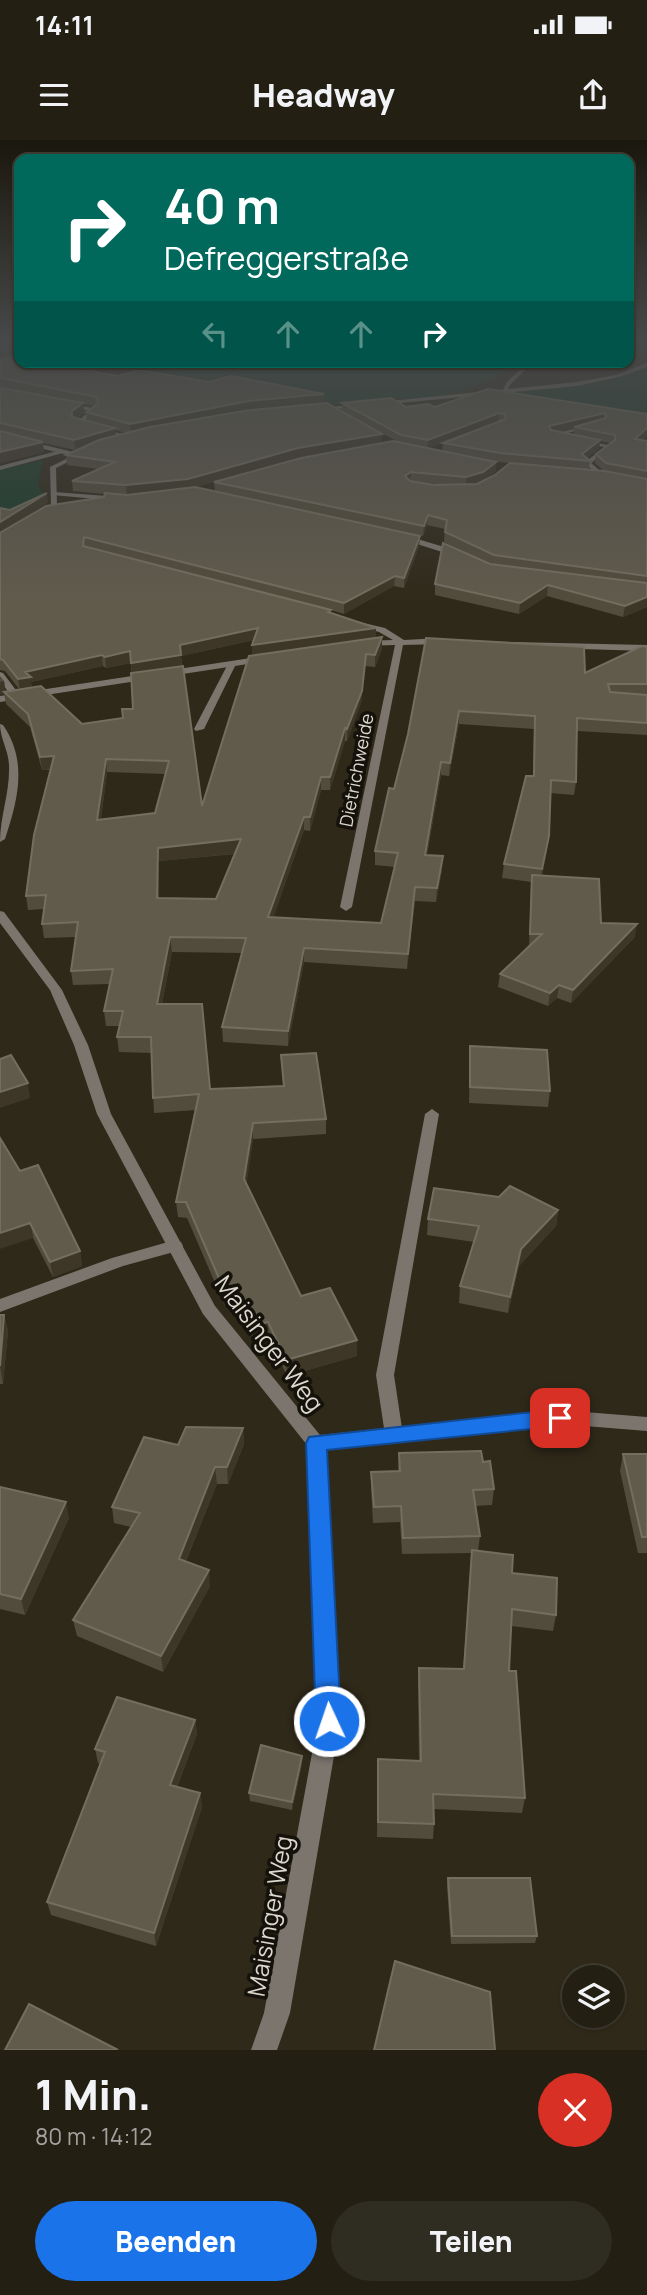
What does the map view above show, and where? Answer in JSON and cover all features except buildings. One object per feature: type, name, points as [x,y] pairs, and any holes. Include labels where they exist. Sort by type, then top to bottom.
[{"type":"street","points":[[94,428],[133,438]]},
{"type":"street","points":[[585,428],[554,436],[610,446],[587,463],[603,476]]},
{"type":"street","points":[[114,442],[145,435]]},
{"type":"street","points":[[0,436],[77,455]]},
{"type":"street","points":[[50,511],[54,494],[53,467],[94,448]]},
{"type":"street","points":[[0,468],[61,452]]},
{"type":"street","points":[[581,473],[614,478]]},
{"type":"street","points":[[54,494],[127,499],[84,506]]},
{"type":"street","points":[[39,518],[50,511],[65,509]]},
{"type":"street","points":[[396,534],[451,550],[470,560]]},
{"type":"street","points":[[349,620],[382,630],[400,640]]},
{"type":"street","points":[[354,645],[400,640],[458,641]]},
{"type":"street","name":"Dietrichweide","points":[[346,906],[400,640]]},
{"type":"street","points":[[499,643],[647,649]]},
{"type":"street","points":[[0,699],[273,657]]},
{"type":"street","points":[[199,729],[232,664]]},
{"type":"street","points":[[0,674],[16,696]]},
{"type":"street","points":[[0,727],[12,747],[14,769],[11,798],[0,839]]},
{"type":"street","name":"Maisinger Weg","points":[[0,915],[56,990],[81,1045],[104,1114],[209,1310],[316,1443],[329,1721],[277,2013],[264,2050]]},
{"type":"street","points":[[394,1435],[385,1375],[432,1114]]},
{"type":"street","points":[[0,1306],[118,1262],[175,1247]]},
{"type":"street","points":[[316,1443],[560,1418],[647,1423]]},
{"type":"green space","points":[[43,460],[38,484],[44,498],[12,509],[0,508],[0,470]]},
{"type":"route","points":[[329,1721],[316,1443],[560,1418]]}]
